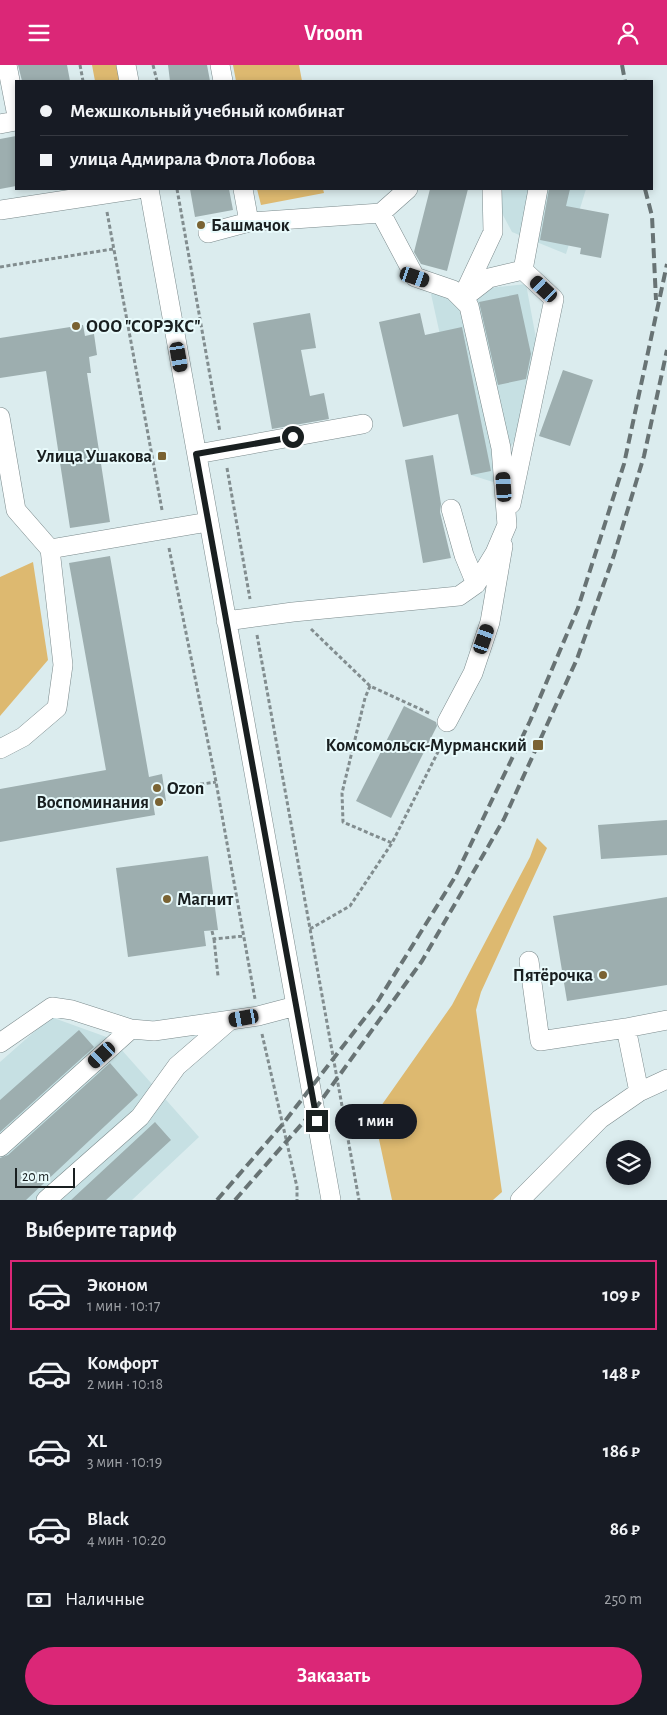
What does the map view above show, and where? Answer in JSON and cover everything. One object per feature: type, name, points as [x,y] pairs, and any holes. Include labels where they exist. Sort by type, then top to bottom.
[{"type":"street","points":[[7,65],[15,106]]},
{"type":"street","points":[[126,65],[129,80]]},
{"type":"street","points":[[220,65],[223,80]]},
{"type":"street","points":[[0,124],[15,121]]},
{"type":"street","points":[[0,210],[131,190]]},
{"type":"street","points":[[149,190],[331,1200]]},
{"type":"street","points":[[242,190],[249,222]]},
{"type":"street","points":[[208,233],[249,222],[381,213],[407,190]]},
{"type":"street","points":[[462,299],[493,232],[492,190]]},
{"type":"street","points":[[523,270],[538,190]]},
{"type":"street","points":[[226,621],[293,611],[459,596],[476,584],[496,553],[507,525],[501,448],[469,306],[453,290],[415,277],[381,213]]},
{"type":"street","points":[[462,299],[489,278],[523,270]]},
{"type":"street","points":[[447,722],[473,673],[490,622],[507,525],[554,299],[523,270]]},
{"type":"street","points":[[0,417],[16,510],[50,549],[63,665],[57,708],[23,737],[0,749]]},
{"type":"street","points":[[196,454],[363,424]]},
{"type":"street","points":[[451,509],[464,555],[476,584]]},
{"type":"street","points":[[50,549],[208,522]]},
{"type":"street","points":[[528,961],[540,1041],[667,1020]]},
{"type":"street","points":[[0,1043],[52,1007],[72,1010],[131,1029],[154,1031],[258,1016],[296,1006]]},
{"type":"street","points":[[46,1200],[140,1117],[178,1066],[229,1021]]},
{"type":"street","points":[[626,1028],[639,1092]]},
{"type":"street","points":[[0,1147],[131,1029]]},
{"type":"street","points":[[520,1200],[600,1119],[639,1092],[667,1079]]},
{"type":"path","points":[[80,65],[84,80]]},
{"type":"path","points":[[154,65],[156,80]]},
{"type":"path","points":[[104,194],[166,530],[216,782],[258,1016],[297,1187],[297,1200]]},
{"type":"path","points":[[158,241],[208,233]]},
{"type":"path","points":[[0,267],[114,249]]},
{"type":"path","points":[[293,611],[370,686],[447,722],[447,734],[392,843],[350,905],[310,929]]},
{"type":"path","points":[[370,686],[365,698],[342,793],[343,822],[392,843]]},
{"type":"path","points":[[168,789],[216,782]]},
{"type":"path","points":[[212,931],[218,976]]},
{"type":"path","points":[[214,939],[244,936]]},
{"type":"path","points":[[334,1060],[360,1200]]},
{"type":"shaded area","points":[[92,65],[117,65],[120,80],[95,80]]},
{"type":"shaded area","points":[[233,65],[299,65],[302,80],[236,80]]},
{"type":"shaded area","points":[[257,190],[323,190],[324,193],[261,205]]},
{"type":"shaded area","points":[[490,190],[586,190],[566,254],[512,232]]},
{"type":"shaded area","points":[[526,284],[544,382],[493,482],[471,475],[431,294]]},
{"type":"shaded area","points":[[33,562],[48,660],[0,716],[0,577]]},
{"type":"shaded area","points":[[537,838],[547,848],[481,992],[476,1010],[502,1192],[493,1200],[392,1200],[374,1116],[452,1005],[530,857]]},
{"type":"shaded area","points":[[51,1017],[112,1039],[199,1137],[132,1200],[0,1200],[0,1062]]},
{"type":"building","points":[[18,65],[67,65],[70,80],[22,80]]},
{"type":"building","points":[[168,65],[207,65],[210,80],[170,80]]},
{"type":"building","points":[[15,136],[15,186],[0,189],[0,139]]},
{"type":"building","points":[[190,190],[229,190],[233,210],[195,217]]},
{"type":"building","points":[[430,190],[468,190],[447,271],[421,264],[414,252]]},
{"type":"building","points":[[549,190],[570,190],[566,206],[609,214],[601,258],[580,254],[581,248],[540,240]]},
{"type":"building","points":[[518,294],[531,354],[526,379],[498,385],[479,302]]},
{"type":"building","points":[[310,313],[316,348],[301,350],[310,396],[324,393],[329,419],[272,429],[253,323]]},
{"type":"building","points":[[420,313],[425,335],[462,327],[491,471],[471,475],[458,414],[403,427],[379,322]]},
{"type":"building","points":[[83,325],[85,336],[94,334],[97,355],[89,357],[91,373],[87,373],[110,522],[70,528],[46,371],[0,378],[0,338]]},
{"type":"building","points":[[563,370],[593,380],[570,446],[539,436]]},
{"type":"building","points":[[433,455],[441,504],[440,512],[451,558],[423,563],[405,460]]},
{"type":"building","points":[[110,556],[149,777],[162,774],[166,801],[153,803],[155,815],[0,842],[0,789],[106,770],[69,563]]},
{"type":"building","points":[[404,706],[436,722],[437,726],[391,818],[356,801]]},
{"type":"building","points":[[667,820],[667,855],[601,859],[598,825]]},
{"type":"building","name":"Магнит","points":[[208,856],[218,930],[204,931],[206,946],[128,957],[116,868]]},
{"type":"building","points":[[667,897],[667,985],[567,1001],[553,916]]},
{"type":"building","points":[[79,1030],[94,1047],[0,1132],[0,1100]]},
{"type":"building","points":[[110,1063],[138,1095],[26,1200],[0,1200],[0,1158],[8,1155]]},
{"type":"building","points":[[155,1122],[171,1140],[106,1200],[71,1200]]},
{"type":"railway","points":[[622,65],[625,80]]},
{"type":"railway","points":[[645,190],[652,216],[656,300]]},
{"type":"railway","points":[[217,1200],[282,1125],[378,1001],[455,877],[530,721],[578,608],[624,464],[667,264]]},
{"type":"railway","points":[[235,1200],[315,1109],[422,961],[504,819],[577,659],[614,555],[644,456],[667,350]]},
{"type":"place","name":"Башмачок","points":[[201,225]]},
{"type":"place","name":"ООО \"СОРЭКС\"","points":[[76,326]]},
{"type":"place","name":"Улица Ушакова","points":[[162,456]]},
{"type":"place","name":"Комсомольск-Мурманский","points":[[538,745]]},
{"type":"place","name":"Ozon","points":[[157,788]]},
{"type":"place","name":"Воспоминания","points":[[159,802]]},
{"type":"place","name":"Магнит","points":[[167,899]]},
{"type":"place","name":"Пятёрочка","points":[[603,975]]},
{"type":"route","points":[[293,437],[196,454],[317,1121]]}]
